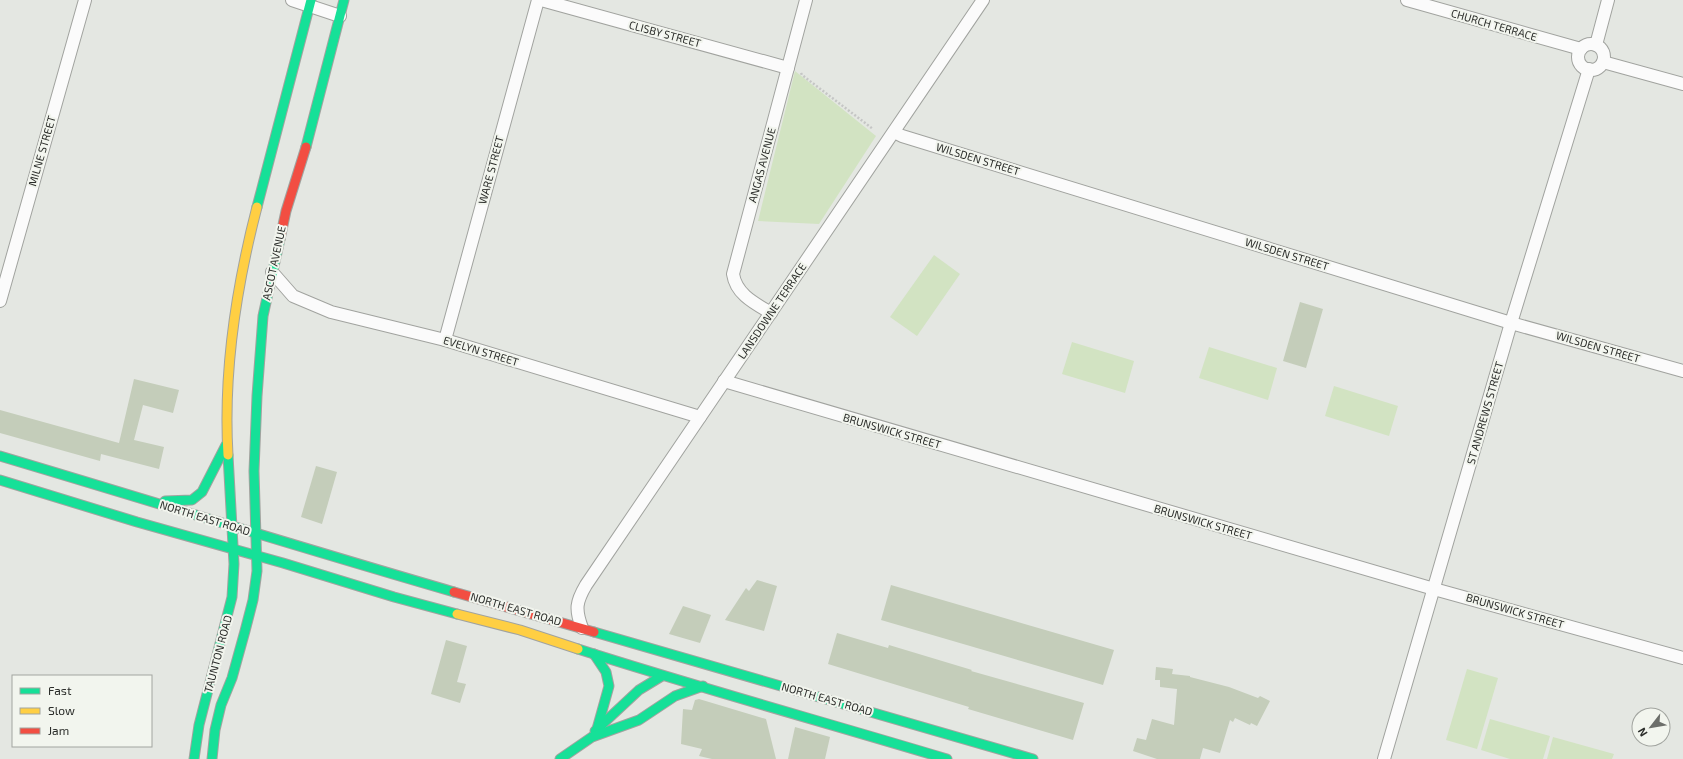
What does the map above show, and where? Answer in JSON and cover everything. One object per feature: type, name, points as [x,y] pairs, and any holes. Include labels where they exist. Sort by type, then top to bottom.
[{"type":"main road","name":"ASCOT AVENUE","points":[[257,555],[254,471],[256,396],[263,316],[286,211],[308,139],[344,0]]},
{"type":"main road","points":[[231,525],[227,443],[228,371],[238,291],[252,227],[310,3]]},
{"type":"main road","points":[[149,502],[187,501],[196,498],[207,485],[227,443]]},
{"type":"main road","name":"NORTH EAST ROAD","points":[[0,456],[257,534],[1033,759]]},
{"type":"main road","name":"NORTH EAST ROAD","points":[[0,480],[137,522],[257,555],[394,597],[520,630],[662,676],[703,686],[947,759]]},
{"type":"main road","name":"TAUNTON ROAD","points":[[194,759],[199,724],[230,607],[234,564],[231,525]]},
{"type":"main road","name":"TAUNTON ROAD","points":[[212,759],[215,730],[221,705],[232,678],[253,600],[257,571],[257,555]]},
{"type":"main road","points":[[594,654],[606,672],[609,686],[594,733]]},
{"type":"main road","points":[[560,759],[594,733],[639,690],[662,676],[702,663]]},
{"type":"main road","points":[[594,733],[639,720],[675,696],[703,686]]},
{"type":"street","name":"MILNE STREET","points":[[0,301],[85,0]]},
{"type":"street","points":[[292,0],[310,3],[340,16]]},
{"type":"street","name":"WARE STREET","points":[[445,340],[538,0]]},
{"type":"street","name":"CLISBY STREET","points":[[542,0],[794,68]]},
{"type":"street","name":"ANGAS AVENUE","points":[[771,313],[743,294],[735,285],[733,274],[794,68],[806,0]]},
{"type":"street","name":"LANSDOWNE TERRACE","points":[[582,628],[577,608],[580,596],[983,0]]},
{"type":"street","name":"CHURCH TERRACE","points":[[1407,0],[1581,49]]},
{"type":"street","points":[[1596,45],[1608,0]]},
{"type":"street","points":[[1585,45],[1596,45],[1603,52],[1603,62],[1597,68],[1589,69],[1585,67],[1579,60],[1581,49],[1585,45]]},
{"type":"street","points":[[1603,62],[1683,84]]},
{"type":"street","name":"ST ANDREWS STREET","points":[[1384,759],[1511,323],[1589,69]]},
{"type":"street","name":"WILSDEN STREET","points":[[894,132],[902,136],[1511,323],[1683,371]]},
{"type":"street","name":"EVELYN STREET","points":[[272,272],[293,296],[331,312],[445,340],[700,417]]},
{"type":"street","name":"BRUNSWICK STREET","points":[[724,381],[1434,589],[1683,658]]},
{"type":"path","points":[[794,68],[873,129]]},
{"type":"green space","points":[[795,71],[876,136],[819,224],[758,221]]},
{"type":"green space","points":[[934,255],[960,274],[917,336],[890,317]]},
{"type":"green space","points":[[1072,342],[1134,361],[1125,393],[1062,374]]},
{"type":"green space","points":[[1209,347],[1277,368],[1268,400],[1199,378]]},
{"type":"green space","points":[[1334,386],[1398,406],[1389,436],[1325,416]]},
{"type":"green space","points":[[1467,669],[1498,678],[1477,749],[1446,740]]},
{"type":"green space","points":[[1490,719],[1550,736],[1543,759],[1510,759],[1481,750]]},
{"type":"green space","points":[[1553,737],[1614,754],[1612,759],[1547,759]]},
{"type":"building","points":[[1300,302],[1323,309],[1306,368],[1283,361]]},
{"type":"building","points":[[134,379],[179,390],[173,413],[143,405],[134,440],[164,447],[159,469],[101,454],[100,461],[0,433],[0,410],[119,443]]},
{"type":"building","points":[[316,466],[337,472],[322,524],[301,517]]},
{"type":"building","points":[[757,580],[777,586],[764,631],[725,620],[746,588],[749,591]]},
{"type":"building","points":[[891,585],[1114,650],[1103,685],[881,620]]},
{"type":"building","points":[[683,606],[711,615],[700,643],[669,634]]},
{"type":"building","points":[[837,633],[888,648],[889,645],[972,670],[971,671],[1084,703],[1073,740],[968,709],[969,707],[828,664]]},
{"type":"building","points":[[446,640],[467,646],[457,682],[466,684],[460,703],[431,694]]},
{"type":"building","points":[[1156,667],[1173,669],[1172,674],[1190,676],[1229,687],[1258,698],[1260,696],[1270,701],[1257,726],[1251,723],[1250,725],[1235,718],[1233,722],[1230,720],[1220,753],[1203,748],[1200,759],[1157,759],[1133,751],[1137,738],[1146,740],[1152,719],[1174,725],[1177,689],[1160,687],[1160,680],[1155,680]]},
{"type":"building","points":[[699,699],[766,719],[776,759],[712,759],[699,756],[702,749],[681,744],[683,709],[692,710],[695,700]]},
{"type":"building","points":[[795,727],[830,737],[825,759],[788,759]]},
{"type":"traffic: fast","points":[[257,207],[311,0]]},
{"type":"traffic: fast","points":[[306,147],[344,0]]},
{"type":"traffic: fast","points":[[212,759],[215,730],[221,705],[232,678],[245,631],[253,600],[257,571],[254,471],[257,396],[263,316],[280,239]]},
{"type":"traffic: fast","points":[[165,501],[192,500],[202,492],[226,445]]},
{"type":"traffic: fast","points":[[194,759],[199,725],[232,597],[234,564],[228,455]]},
{"type":"traffic: fast","points":[[0,456],[454,592]]},
{"type":"traffic: fast","points":[[0,480],[137,522],[457,614]]},
{"type":"traffic: fast","points":[[594,632],[1033,759]]},
{"type":"traffic: fast","points":[[578,649],[947,759]]},
{"type":"traffic: fast","points":[[594,654],[606,672],[609,686],[597,729]]},
{"type":"traffic: fast","points":[[595,731],[639,690],[662,676]]},
{"type":"traffic: fast","points":[[560,759],[592,737],[639,720],[675,696],[703,686]]},
{"type":"traffic: slow","points":[[228,455],[227,392],[229,361],[237,299],[257,207]]},
{"type":"traffic: slow","points":[[457,614],[520,630],[578,649]]},
{"type":"traffic: jam","points":[[280,239],[286,211],[306,147]]},
{"type":"traffic: jam","points":[[454,592],[594,632]]}]
